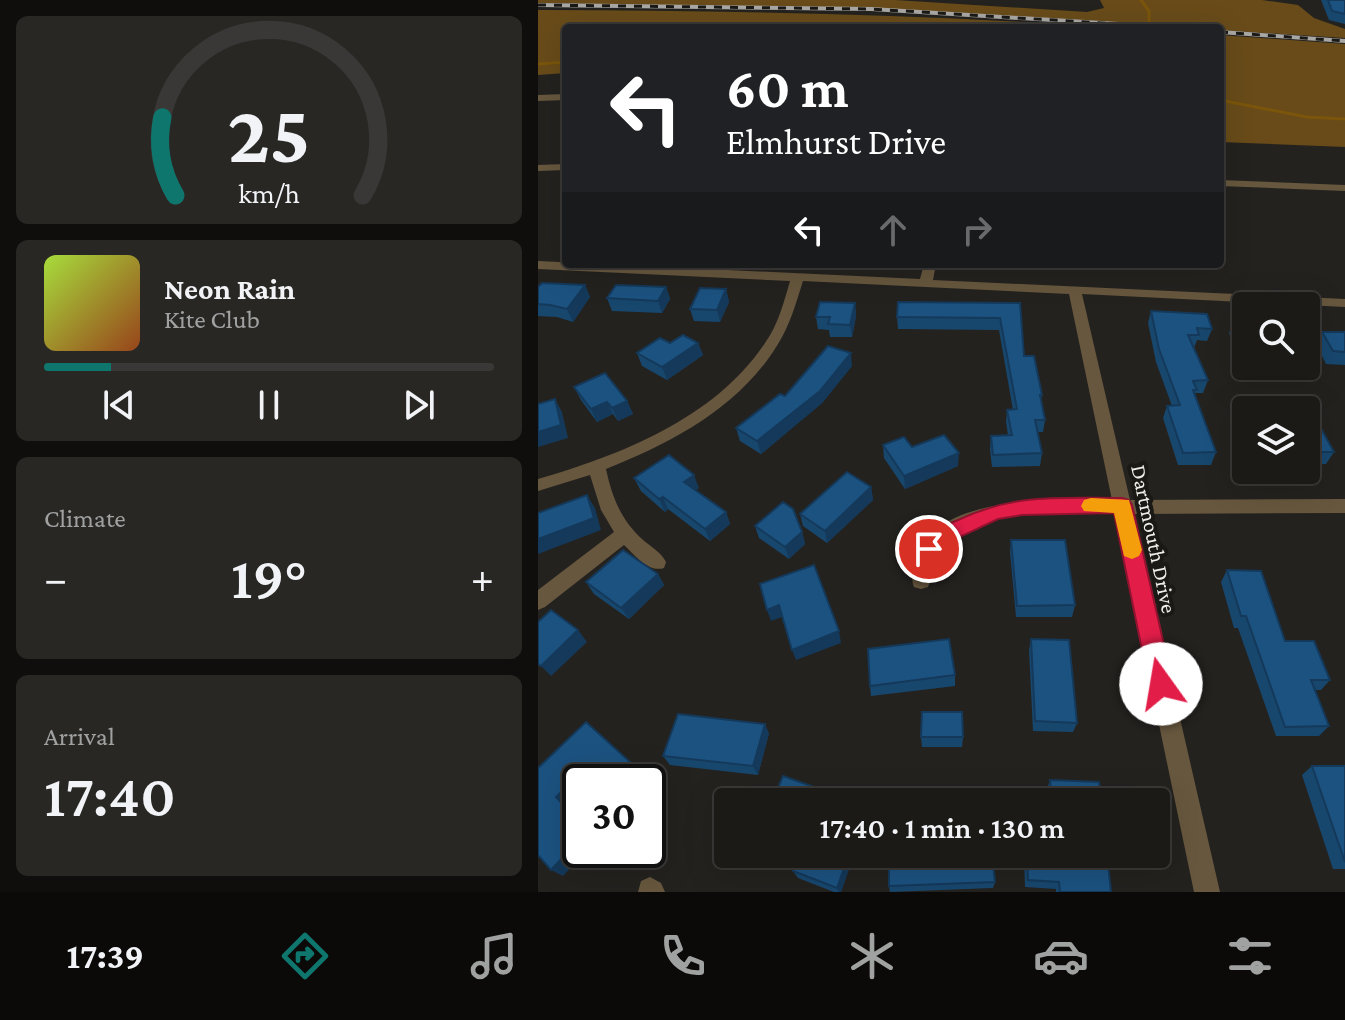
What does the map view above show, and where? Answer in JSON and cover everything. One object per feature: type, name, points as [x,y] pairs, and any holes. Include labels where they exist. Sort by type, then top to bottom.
[{"type":"street","points":[[538,98],[562,97]]},
{"type":"street","points":[[538,168],[562,167]]},
{"type":"street","points":[[1224,183],[1345,188]]},
{"type":"street","points":[[538,265],[562,266]]},
{"type":"street","points":[[609,268],[1345,303]]},
{"type":"street","points":[[926,282],[929,268]]},
{"type":"street","points":[[538,485],[597,466],[677,428],[737,385],[773,343],[798,276]]},
{"type":"street","name":"Dartmouth Drive","points":[[1075,290],[1207,892]]},
{"type":"street","points":[[597,466],[609,512],[624,535],[657,562]]},
{"type":"street","points":[[921,581],[929,549],[946,534],[973,519],[1022,507],[1345,506]]},
{"type":"street","points":[[538,601],[624,535]]},
{"type":"shaded area","points":[[538,0],[895,0],[1087,12],[1104,8],[1100,0],[1262,0],[1298,5],[1314,18],[1345,29],[1345,38],[1224,30],[1224,24],[1123,24],[886,9],[538,3]]},
{"type":"shaded area","points":[[538,10],[828,14],[1055,24],[562,24],[562,73],[538,75]]},
{"type":"shaded area","points":[[1224,35],[1345,44],[1345,147],[1224,142]]},
{"type":"building","points":[[1328,0],[1345,0],[1345,14],[1332,11]]},
{"type":"building","points":[[542,283],[585,285],[567,309],[538,304],[538,287]]},
{"type":"building","points":[[616,285],[666,287],[658,301],[607,298]]},
{"type":"building","points":[[700,288],[726,289],[717,310],[690,309]]},
{"type":"building","points":[[820,302],[855,303],[850,325],[828,324],[830,317],[816,317]]},
{"type":"building","points":[[898,302],[1020,303],[1024,356],[1034,356],[1042,395],[1045,420],[1035,420],[1042,453],[993,455],[991,436],[1012,435],[1007,410],[1017,409],[1000,318],[897,317]]},
{"type":"building","points":[[1151,311],[1207,314],[1212,329],[1197,328],[1199,335],[1188,335],[1208,380],[1193,381],[1197,390],[1193,390],[1216,452],[1183,453],[1167,406],[1180,405],[1159,349]]},
{"type":"building","points":[[1322,332],[1345,332],[1345,352],[1333,351]]},
{"type":"building","points":[[683,335],[698,343],[662,367],[637,353],[660,338],[670,343]]},
{"type":"building","points":[[828,346],[851,353],[820,391],[757,441],[736,428],[780,394],[785,396]]},
{"type":"building","points":[[605,373],[627,401],[612,408],[607,402],[591,409],[574,387]]},
{"type":"building","points":[[555,399],[561,425],[538,432],[538,404]]},
{"type":"building","points":[[1320,427],[1334,452],[1320,452]]},
{"type":"building","points":[[944,435],[959,453],[904,476],[883,445],[904,437],[912,447]]},
{"type":"building","points":[[669,455],[694,475],[684,482],[726,512],[705,529],[663,497],[659,499],[634,478]]},
{"type":"building","points":[[847,472],[871,487],[825,531],[800,514]]},
{"type":"building","points":[[587,495],[594,518],[538,539],[538,513]]},
{"type":"building","points":[[783,502],[793,509],[802,532],[785,547],[755,526]]},
{"type":"building","points":[[1011,540],[1065,540],[1075,605],[1017,606]]},
{"type":"building","points":[[623,550],[658,574],[621,608],[586,582]]},
{"type":"building","points":[[814,565],[839,631],[792,650],[779,605],[767,610],[760,584]]},
{"type":"building","points":[[1227,570],[1261,571],[1285,641],[1314,641],[1330,680],[1311,680],[1329,726],[1285,727],[1246,616],[1241,616]]},
{"type":"building","points":[[551,610],[578,630],[541,666],[538,664],[538,622]]},
{"type":"building","points":[[949,639],[955,675],[870,686],[868,649]]},
{"type":"building","points":[[1031,639],[1069,640],[1077,723],[1035,721]]},
{"type":"building","points":[[922,712],[962,712],[963,737],[921,737]]},
{"type":"building","points":[[678,714],[765,724],[753,766],[663,756]]},
{"type":"building","points":[[586,722],[630,762],[562,764],[562,791],[556,797],[562,803],[562,858],[551,870],[538,855],[538,768]]},
{"type":"building","points":[[1312,766],[1345,766],[1345,862]]},
{"type":"building","points":[[783,776],[817,788],[778,788]]},
{"type":"building","points":[[1050,780],[1099,782],[1100,788],[1051,788]]},
{"type":"building","points":[[794,868],[844,868],[837,888],[793,871]]},
{"type":"building","points":[[889,868],[994,868],[995,882],[889,886]]},
{"type":"building","points":[[1028,868],[1108,868],[1111,892],[1060,892],[1059,882],[1028,880]]},
{"type":"waterway","points":[[1141,0],[1149,11],[1149,24]]},
{"type":"waterway","points":[[538,64],[562,62]]},
{"type":"waterway","points":[[1224,101],[1307,117],[1345,119]]},
{"type":"railway","points":[[538,5],[871,9],[1118,24]]},
{"type":"railway","points":[[1224,32],[1345,41]]},
{"type":"slow traffic","points":[[1091,506],[1122,505],[1132,550]]},
{"type":"route","points":[[929,549],[946,534],[973,519],[995,512],[1022,507],[1122,505],[1161,684]]}]
